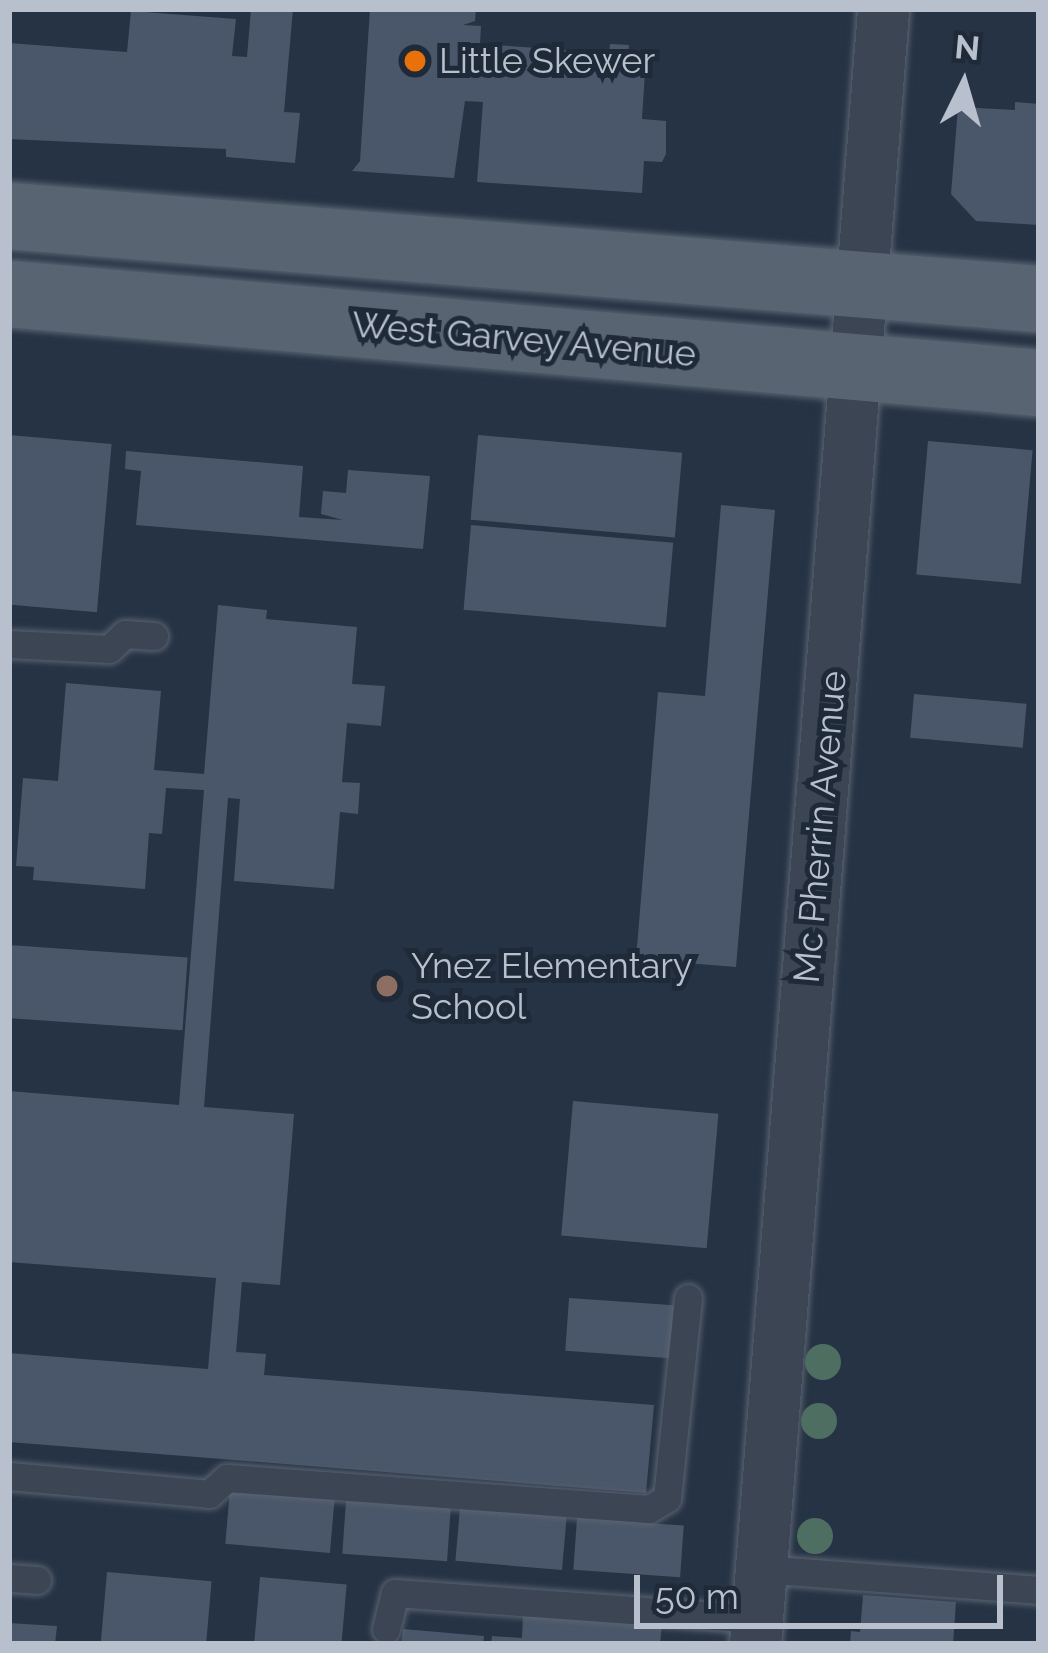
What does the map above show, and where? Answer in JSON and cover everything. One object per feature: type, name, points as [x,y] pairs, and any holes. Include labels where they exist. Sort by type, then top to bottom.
[{"type":"main road","points":[[9,216],[1039,299]]},
{"type":"main road","name":"West Garvey Avenue","points":[[9,294],[1039,383]]},
{"type":"street","name":"Mc Pherrin Avenue","points":[[758,1610],[883,9]]},
{"type":"lane","points":[[9,644],[109,649],[125,634],[154,636]]},
{"type":"lane","points":[[9,1476],[209,1494],[227,1478],[649,1509],[667,1498],[688,1298]]},
{"type":"lane","points":[[386,1629],[395,1594],[758,1610],[1039,1591]]},
{"type":"building","points":[[251,9],[293,9],[284,112],[300,113],[295,163],[226,157],[226,149],[9,139],[9,43],[127,52],[131,11],[236,19],[232,56],[247,57]]},
{"type":"building","points":[[370,9],[476,9],[475,21],[463,25],[481,26],[480,44],[609,53],[610,44],[629,45],[628,56],[646,57],[642,119],[666,121],[662,162],[644,161],[642,193],[477,182],[483,102],[465,101],[454,178],[352,171],[360,161]]},
{"type":"building","points":[[1015,102],[1039,104],[1039,225],[976,221],[951,194],[958,107],[1015,110]]},
{"type":"building","points":[[9,435],[112,444],[97,612],[9,605]]},
{"type":"building","points":[[478,435],[682,453],[675,538],[471,520]]},
{"type":"building","points":[[928,441],[1033,450],[1021,584],[916,574]]},
{"type":"building","points":[[126,451],[303,466],[299,517],[343,520],[321,514],[323,491],[346,493],[348,470],[430,476],[423,549],[136,525],[141,471],[125,469]]},
{"type":"building","points":[[721,505],[775,510],[736,967],[636,959],[658,692],[705,696]]},
{"type":"building","points":[[471,525],[673,543],[666,627],[464,610]]},
{"type":"building","points":[[218,605],[267,610],[266,619],[357,627],[352,684],[385,686],[381,726],[347,723],[342,782],[360,783],[358,814],[340,812],[334,889],[234,881],[240,799],[228,798],[204,1107],[294,1114],[280,1285],[242,1282],[236,1352],[266,1354],[264,1375],[654,1405],[646,1493],[9,1442],[9,1353],[208,1369],[216,1278],[9,1262],[9,1091],[179,1105],[204,790],[166,788],[162,834],[149,833],[145,889],[33,880],[34,867],[16,866],[23,778],[58,781],[66,683],[161,691],[154,770],[204,774]]},
{"type":"building","points":[[914,694],[1027,704],[1023,748],[910,738]]},
{"type":"building","points":[[9,945],[188,957],[182,1030],[9,1018]]},
{"type":"building","points":[[573,1101],[718,1114],[707,1248],[561,1235]]},
{"type":"building","points":[[569,1298],[674,1305],[670,1358],[565,1351]]},
{"type":"building","points":[[230,1490],[335,1499],[330,1553],[225,1544]]},
{"type":"building","points":[[346,1501],[451,1508],[447,1561],[342,1554]]},
{"type":"building","points":[[460,1508],[567,1517],[562,1570],[455,1561]]},
{"type":"building","points":[[577,1518],[684,1525],[680,1577],[573,1570]]},
{"type":"building","points":[[107,1572],[212,1581],[206,1644],[101,1644]]},
{"type":"building","points":[[260,1577],[347,1585],[341,1644],[254,1644]]},
{"type":"building","points":[[863,1595],[956,1602],[953,1644],[850,1644],[851,1631],[860,1632]]},
{"type":"building","points":[[523,1615],[662,1624],[660,1644],[491,1644],[492,1636],[522,1638]]},
{"type":"building","points":[[9,1623],[57,1626],[55,1644],[9,1644]]},
{"type":"building","points":[[403,1629],[484,1636],[483,1644],[401,1644]]},
{"type":"place","name":"Little Skewer","points":[[415,61]]},
{"type":"place","name":"Ynez Elementary School","points":[[387,986]]}]
